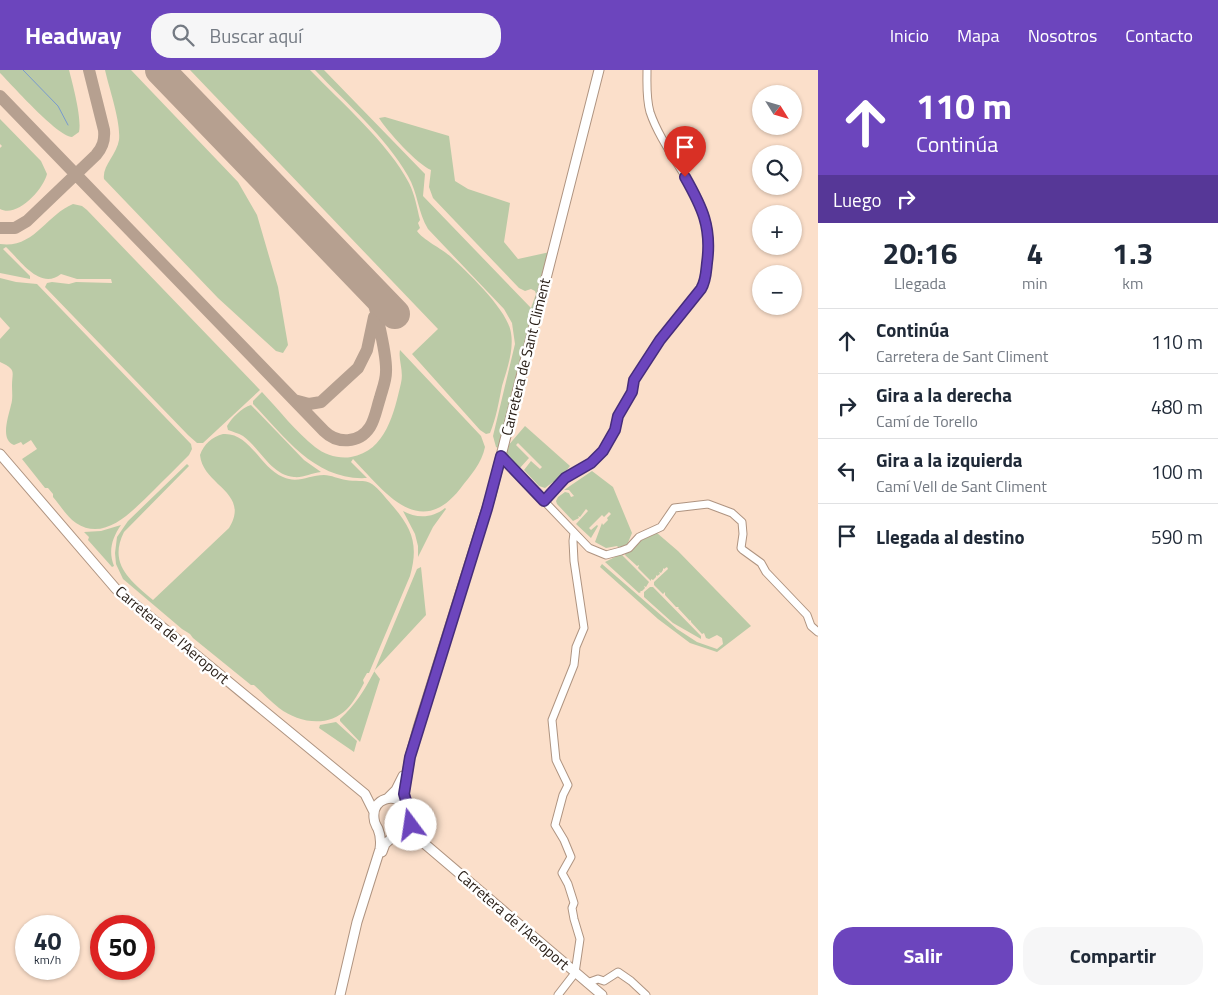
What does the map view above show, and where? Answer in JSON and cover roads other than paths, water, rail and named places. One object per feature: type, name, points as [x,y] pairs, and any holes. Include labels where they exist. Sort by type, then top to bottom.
[{"type":"main road","name":"Carretera de Sant Climent","points":[[410,757],[487,509],[599,70]]},
{"type":"main road","name":"Carretera de l'Aeroport","points":[[0,454],[116,588],[365,794],[374,812]]},
{"type":"main road","points":[[340,995],[380,849],[380,837],[374,819],[374,812],[377,805],[387,799],[399,786],[410,757]]},
{"type":"main road","points":[[410,757],[404,794],[412,829],[424,844]]},
{"type":"main road","name":"Carretera de l'Aeroport","points":[[365,794],[387,799]]},
{"type":"main road","points":[[387,799],[401,800],[407,806]]},
{"type":"main road","points":[[354,939],[385,844],[407,826],[410,818]]},
{"type":"main road","points":[[378,828],[386,834],[408,835],[424,844]]},
{"type":"main road","name":"Carretera de l'Aeroport","points":[[424,844],[602,995]]},
{"type":"street","points":[[544,501],[565,478],[591,463],[603,451],[615,430],[618,416],[632,392],[634,380],[660,340],[701,289],[706,280],[708,256],[706,221],[692,190],[652,117],[647,97],[647,70]]},
{"type":"street","points":[[501,456],[574,533],[591,549],[604,554],[612,554],[629,548],[636,539],[661,527],[676,507],[709,504],[723,508],[742,522],[744,527],[742,550],[760,563],[766,572],[807,615],[811,626],[818,632]]},
{"type":"street","points":[[558,995],[575,973],[580,939],[572,908],[574,903],[562,873],[571,857],[555,825],[563,795],[568,785],[556,760],[552,720],[574,665],[576,647],[584,628],[574,561],[574,533]]},
{"type":"street","points":[[587,983],[598,979],[604,981],[618,972],[631,980],[646,995]]},
{"type":"waterway","points":[[23,70],[58,106],[68,125]]}]
